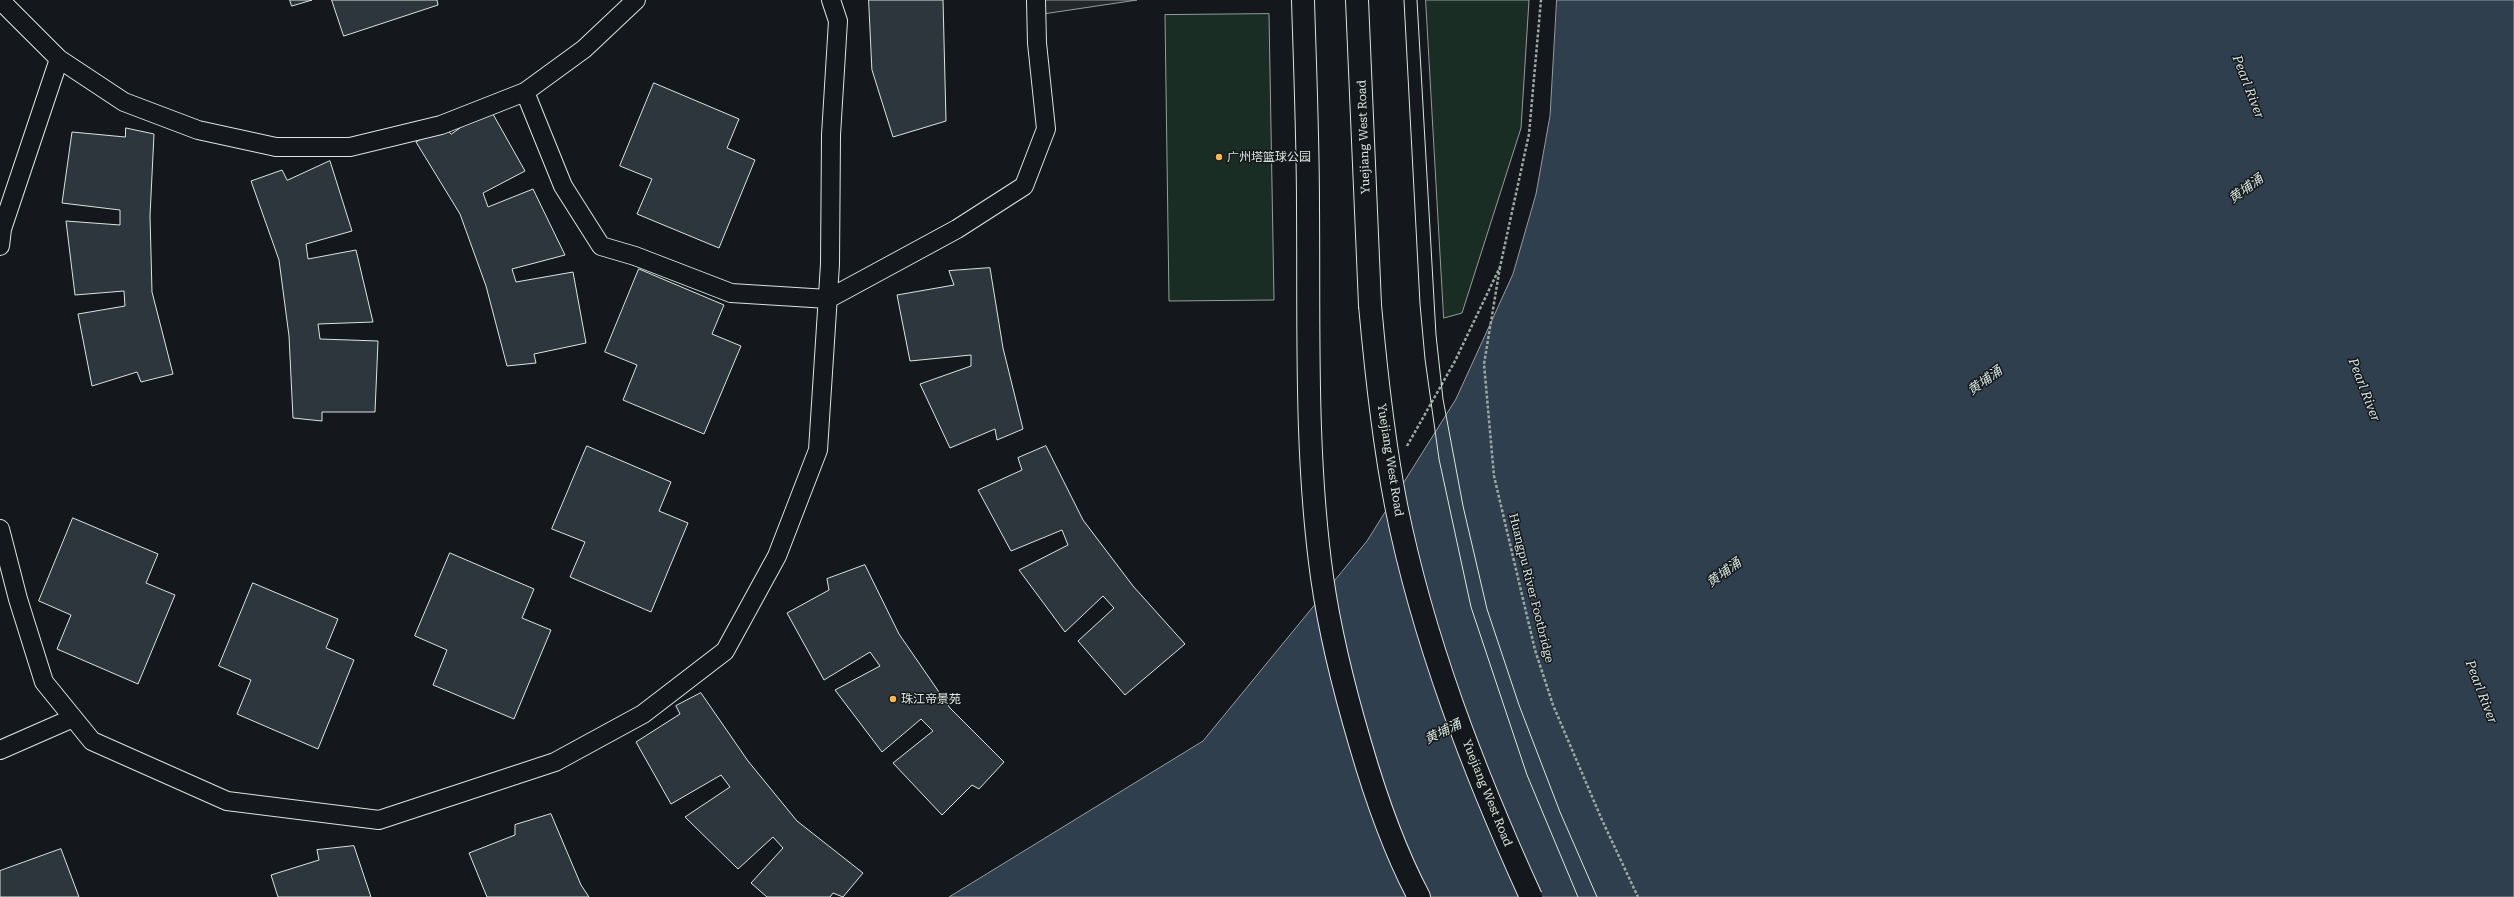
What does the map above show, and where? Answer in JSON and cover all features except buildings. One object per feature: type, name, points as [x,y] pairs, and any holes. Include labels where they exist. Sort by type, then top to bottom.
[{"type":"main road","points":[[1303,0],[1308,187],[1309,385],[1314,504],[1322,578],[1346,696],[1371,782],[1418,897]]},
{"type":"main road","name":"Yuejiang West Road","points":[[1357,0],[1370,305],[1388,454],[1396,504],[1409,560],[1452,705],[1531,897]]},
{"type":"street","points":[[0,0],[60,60],[124,102],[198,130],[276,147],[350,147],[441,125],[525,92],[584,49],[636,0]]},
{"type":"street","points":[[0,529],[18,599],[44,682],[92,741],[226,801],[379,820],[555,762],[643,714],[725,651],[777,556],[818,450],[830,264],[831,135],[838,21],[831,0]]},
{"type":"street","points":[[525,92],[563,186],[601,246],[634,256],[731,293],[828,299],[957,229],[1024,186],[1046,128],[1037,43],[1036,0]]},
{"type":"street","points":[[0,246],[2,229],[60,60]]},
{"type":"street","points":[[0,750],[73,718]]},
{"type":"path","points":[[1406,448],[1455,361],[1500,267],[1529,134],[1541,0]]},
{"type":"path","name":"Huangpu River Footbridge","points":[[1500,267],[1484,364],[1494,476],[1535,650],[1553,706],[1602,820],[1638,897]]},
{"type":"green space","points":[[1426,0],[1529,0],[1521,128],[1462,313],[1444,318]]},
{"type":"green space","name":"广州塔篮球公园","points":[[1269,14],[1274,300],[1169,301],[1165,15]]},
{"type":"shaded area","points":[[1043,0],[1137,0],[1043,14]]},
{"type":"water","points":[[1557,0],[2514,0],[2514,897],[949,897],[1203,741],[1367,541],[1456,399],[1513,274],[1536,194],[1550,116]]},
{"type":"tram line","points":[[1404,0],[1420,304],[1425,359],[1439,459],[1471,607],[1527,775],[1578,897]]},
{"type":"tram line","points":[[1417,0],[1436,335],[1443,399],[1463,506],[1487,609],[1519,705],[1560,812],[1597,897]]},
{"type":"place","name":"广州塔篮球公园","points":[[1219,157]]},
{"type":"place","name":"珠江帝景苑","points":[[893,699]]},
{"type":"water label","name":"Pearl River","points":[[2248,87]]},
{"type":"water label","name":"黄埔涌","points":[[2246,189]]},
{"type":"water label","name":"黄埔涌","points":[[1985,381]]},
{"type":"water label","name":"Pearl River","points":[[2364,390]]},
{"type":"water label","name":"黄埔涌","points":[[1724,573]]},
{"type":"water label","name":"Pearl River","points":[[2481,692]]},
{"type":"water label","name":"黄埔涌","points":[[1443,732]]}]
